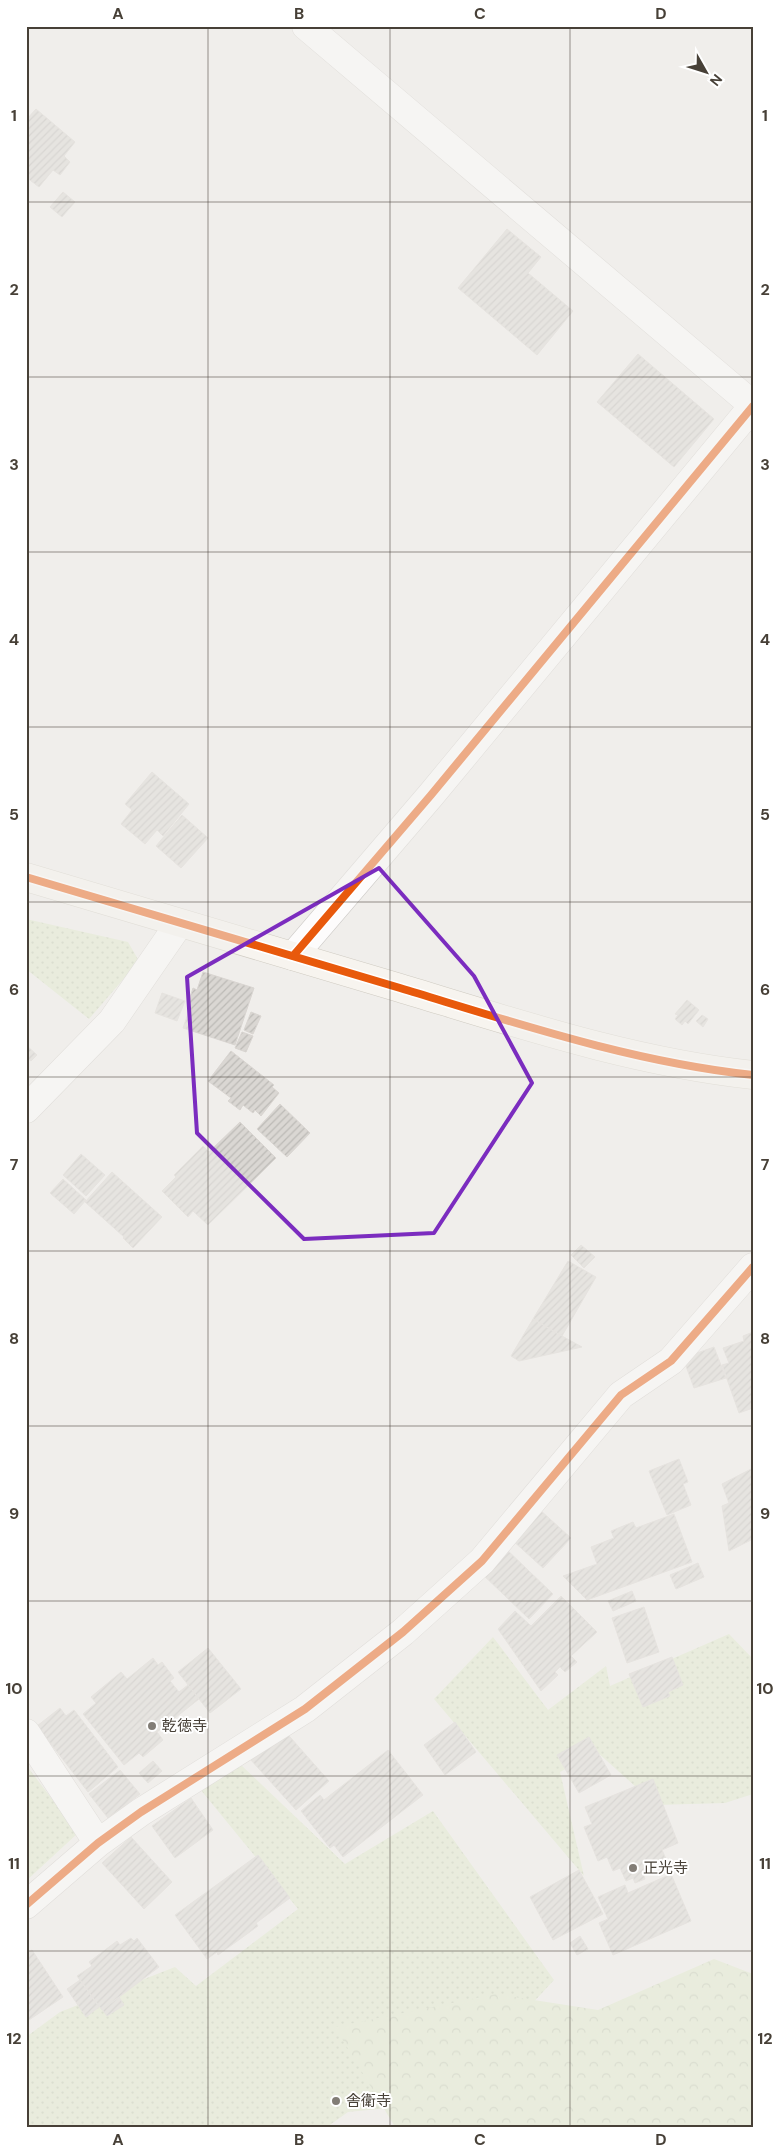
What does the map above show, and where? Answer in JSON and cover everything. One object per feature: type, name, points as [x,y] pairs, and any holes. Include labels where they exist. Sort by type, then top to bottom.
[{"type":"street","points":[[293,956],[432,795],[753,406],[306,26]]},
{"type":"street","points":[[26,877],[588,1045],[704,1069],[753,1075]]},
{"type":"street","points":[[26,1109],[112,1021],[179,924]]},
{"type":"street","points":[[26,1905],[98,1843],[141,1812],[306,1709],[403,1632],[482,1562],[621,1395],[671,1361],[753,1268]]},
{"type":"street","points":[[26,1733],[98,1843]]},
{"type":"highlighted area","points":[[379,868],[474,976],[532,1083],[434,1233],[304,1239],[197,1133],[187,977]]},
{"type":"green space","points":[[26,919],[128,942],[139,961],[89,1019],[26,969]]},
{"type":"green space","points":[[729,1634],[753,1659],[753,1794],[725,1803],[656,1805],[597,1752],[560,1772],[584,1876],[434,1699],[493,1637],[548,1710],[606,1666],[610,1686]]},
{"type":"green space","points":[[240,1764],[345,1864],[433,1811],[554,1980],[440,2103],[348,2112],[327,2127],[26,2127],[26,2037],[60,2012],[175,1967],[196,1986],[298,1909],[200,1789]]},
{"type":"green space","points":[[26,1765],[78,1833],[26,1881]]},
{"type":"green space","points":[[714,1959],[753,1974],[753,2127],[395,2127],[335,2027],[496,1994],[598,2010]]},
{"type":"building","points":[[36,109],[75,142],[64,156],[70,162],[60,175],[53,170],[39,187],[26,177],[26,120]]},
{"type":"building","points":[[63,192],[75,202],[62,217],[50,207]]},
{"type":"building","points":[[507,229],[541,257],[528,273],[573,311],[537,355],[458,288]]},
{"type":"building","points":[[638,354],[714,419],[674,467],[597,402]]},
{"type":"building","points":[[152,772],[189,804],[163,836],[157,830],[145,844],[121,824],[132,810],[125,804]]},
{"type":"building","points":[[182,815],[208,838],[181,868],[156,846]]},
{"type":"building","points":[[203,972],[254,988],[235,1045],[183,1028],[191,1005],[188,1004],[193,988],[197,990]]},
{"type":"building","points":[[162,993],[185,1001],[177,1021],[155,1013]]},
{"type":"building","points":[[687,1000],[699,1010],[688,1024],[685,1021],[682,1025],[675,1019],[678,1015],[675,1014]]},
{"type":"building","points":[[251,1012],[261,1016],[253,1034],[244,1030]]},
{"type":"building","points":[[702,1015],[708,1019],[703,1027],[696,1021]]},
{"type":"building","points":[[242,1032],[253,1036],[246,1052],[235,1048]]},
{"type":"building","points":[[26,1045],[37,1055],[31,1061],[26,1057]]},
{"type":"building","points":[[231,1051],[274,1085],[272,1087],[279,1093],[261,1116],[255,1110],[253,1113],[243,1105],[240,1110],[228,1101],[231,1098],[208,1081]]},
{"type":"building","points":[[280,1104],[310,1133],[287,1157],[257,1129]]},
{"type":"building","points":[[240,1122],[276,1158],[208,1225],[193,1211],[188,1217],[162,1191],[176,1177],[174,1175],[203,1146],[209,1152]]},
{"type":"building","points":[[81,1154],[105,1175],[86,1196],[63,1175]]},
{"type":"building","points":[[112,1172],[162,1217],[133,1248],[124,1237],[85,1202]]},
{"type":"building","points":[[63,1179],[86,1200],[74,1214],[50,1193]]},
{"type":"building","points":[[581,1245],[595,1257],[584,1268],[571,1255]]},
{"type":"building","points":[[568,1261],[596,1277],[562,1336],[533,1319]]},
{"type":"building","points":[[533,1319],[582,1347],[519,1361],[511,1356]]},
{"type":"building","points":[[753,1332],[753,1408],[739,1413],[722,1365],[729,1363],[723,1348],[744,1341],[743,1336]]},
{"type":"building","points":[[714,1347],[726,1378],[694,1388],[683,1358]]},
{"type":"building","points":[[679,1459],[688,1482],[683,1484],[691,1505],[667,1515],[649,1471]]},
{"type":"building","points":[[753,1468],[753,1539],[729,1551],[722,1506],[729,1503],[722,1484]]},
{"type":"building","points":[[539,1509],[571,1538],[543,1568],[511,1539]]},
{"type":"building","points":[[674,1514],[692,1562],[587,1600],[563,1576],[597,1564],[591,1547],[614,1538],[611,1531],[633,1522],[636,1528]]},
{"type":"building","points":[[503,1546],[553,1594],[529,1619],[479,1571]]},
{"type":"building","points":[[698,1563],[704,1577],[676,1589],[670,1575]]},
{"type":"building","points":[[632,1591],[636,1601],[613,1611],[608,1601]]},
{"type":"building","points":[[561,1596],[597,1632],[571,1656],[577,1662],[565,1672],[560,1667],[555,1672],[558,1675],[541,1691],[498,1629],[515,1611],[531,1626]]},
{"type":"building","points":[[644,1607],[659,1652],[627,1663],[612,1618]]},
{"type":"building","points":[[208,1648],[241,1689],[210,1713],[178,1672]]},
{"type":"building","points":[[672,1657],[683,1685],[668,1692],[670,1696],[643,1707],[629,1674]]},
{"type":"building","points":[[153,1658],[158,1665],[162,1662],[174,1678],[170,1681],[179,1692],[188,1685],[199,1699],[157,1732],[163,1740],[143,1757],[139,1753],[124,1765],[83,1714],[96,1703],[91,1697],[121,1672],[127,1679]]},
{"type":"building","points":[[60,1708],[66,1716],[74,1710],[118,1767],[88,1792],[37,1726]]},
{"type":"building","points":[[455,1722],[476,1752],[445,1775],[424,1745]]},
{"type":"building","points":[[283,1729],[329,1781],[296,1810],[250,1759]]},
{"type":"building","points":[[589,1737],[611,1775],[579,1793],[557,1755]]},
{"type":"building","points":[[388,1750],[423,1795],[343,1857],[334,1845],[330,1848],[301,1811],[320,1795],[324,1800]]},
{"type":"building","points":[[153,1761],[162,1771],[148,1783],[139,1773]]},
{"type":"building","points":[[120,1770],[140,1794],[108,1818],[89,1794]]},
{"type":"building","points":[[653,1779],[678,1843],[662,1850],[667,1861],[642,1871],[645,1879],[635,1883],[633,1878],[626,1881],[620,1868],[613,1871],[607,1857],[598,1861],[584,1827],[592,1824],[585,1807]]},
{"type":"building","points":[[191,1798],[213,1830],[175,1858],[152,1826]]},
{"type":"building","points":[[131,1837],[172,1882],[144,1909],[102,1863]]},
{"type":"building","points":[[258,1855],[290,1898],[256,1923],[258,1926],[218,1955],[217,1952],[207,1959],[175,1915]]},
{"type":"building","points":[[579,1870],[603,1914],[553,1940],[530,1897]]},
{"type":"building","points":[[671,1874],[691,1921],[613,1955],[599,1923],[608,1919],[598,1897],[625,1885],[628,1893]]},
{"type":"building","points":[[580,1936],[588,1949],[577,1955],[570,1943]]},
{"type":"building","points":[[131,1938],[134,1941],[137,1938],[159,1967],[102,2010],[77,1976],[92,1966],[89,1962],[117,1941],[120,1945]]},
{"type":"building","points":[[32,1950],[63,1997],[26,2022],[26,1954]]},
{"type":"building","points":[[80,1980],[99,2007],[86,2017],[67,1989]]},
{"type":"building","points":[[119,1997],[124,2005],[107,2016],[102,2009]]},
{"type":"cycle path","points":[[293,956],[431,795],[753,406]]},
{"type":"cycle path","points":[[26,877],[575,1040],[663,1061],[753,1075]]},
{"type":"cycle path","points":[[26,1905],[98,1843],[141,1812],[305,1709],[403,1632],[482,1561],[621,1395],[671,1361],[753,1267]]},
{"type":"place","name":"乾徳寺","points":[[152,1726]]},
{"type":"place","name":"正光寺","points":[[633,1868]]},
{"type":"place","name":"舎衛寺","points":[[336,2101]]}]
